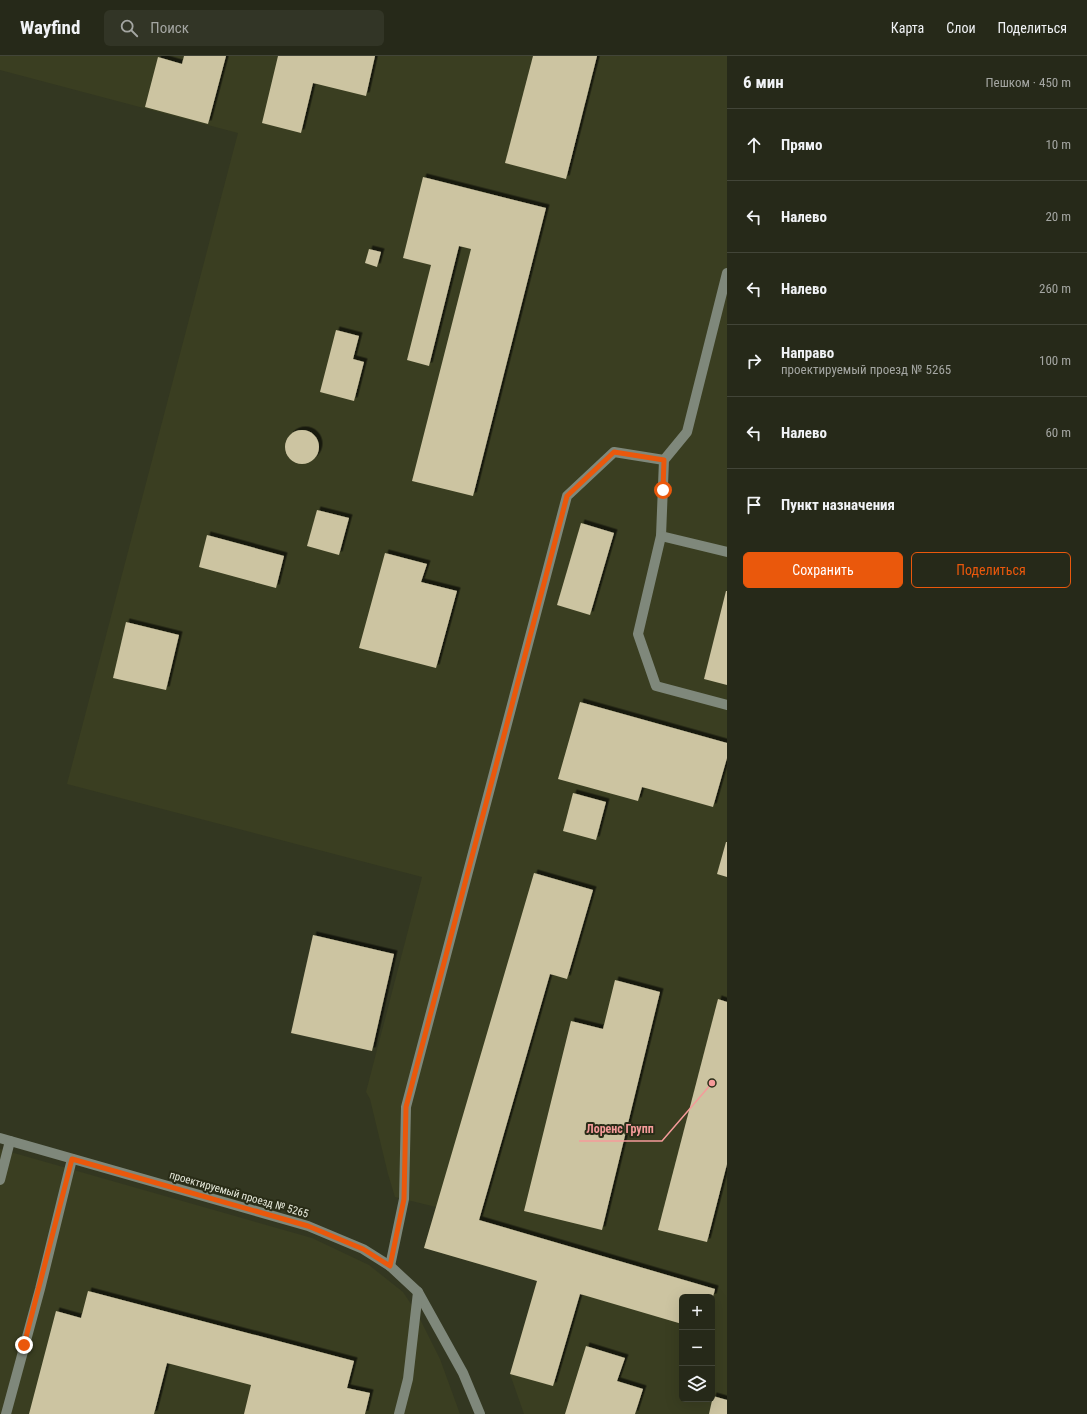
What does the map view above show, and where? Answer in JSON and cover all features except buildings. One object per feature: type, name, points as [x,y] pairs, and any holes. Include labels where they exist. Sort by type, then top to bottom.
[{"type":"street","points":[[727,273],[687,432],[664,460],[661,536],[638,634],[656,686],[727,705]]},
{"type":"street","points":[[390,1266],[404,1199],[406,1107],[567,496],[614,452],[664,460]]},
{"type":"street","points":[[661,536],[727,552]]},
{"type":"street","points":[[0,1180],[5,1139]]},
{"type":"street","name":"проектируемый проезд № 5265","points":[[5,1139],[308,1226],[363,1249],[390,1266],[418,1292],[463,1373],[480,1414]]},
{"type":"street","points":[[6,1414],[40,1289],[72,1159]]},
{"type":"street","points":[[399,1414],[408,1379],[418,1292]]},
{"type":"shaded area","points":[[0,56],[727,56],[727,1414],[524,1414],[510,1374],[537,1281],[424,1248],[436,1207],[395,1197],[370,1099],[366,1092],[422,877],[67,784],[238,133],[0,70]]},
{"type":"shaded area","points":[[0,1149],[312,1238],[369,1265],[403,1292],[417,1313],[440,1359],[460,1414],[0,1414]]},
{"type":"place","name":"Лоренс Групп","points":[[712,1083]]},
{"type":"route","points":[[24,1345],[40,1289],[72,1159],[308,1226],[363,1249],[390,1266],[404,1199],[406,1107],[567,496],[614,452],[664,460],[663,490]]}]
